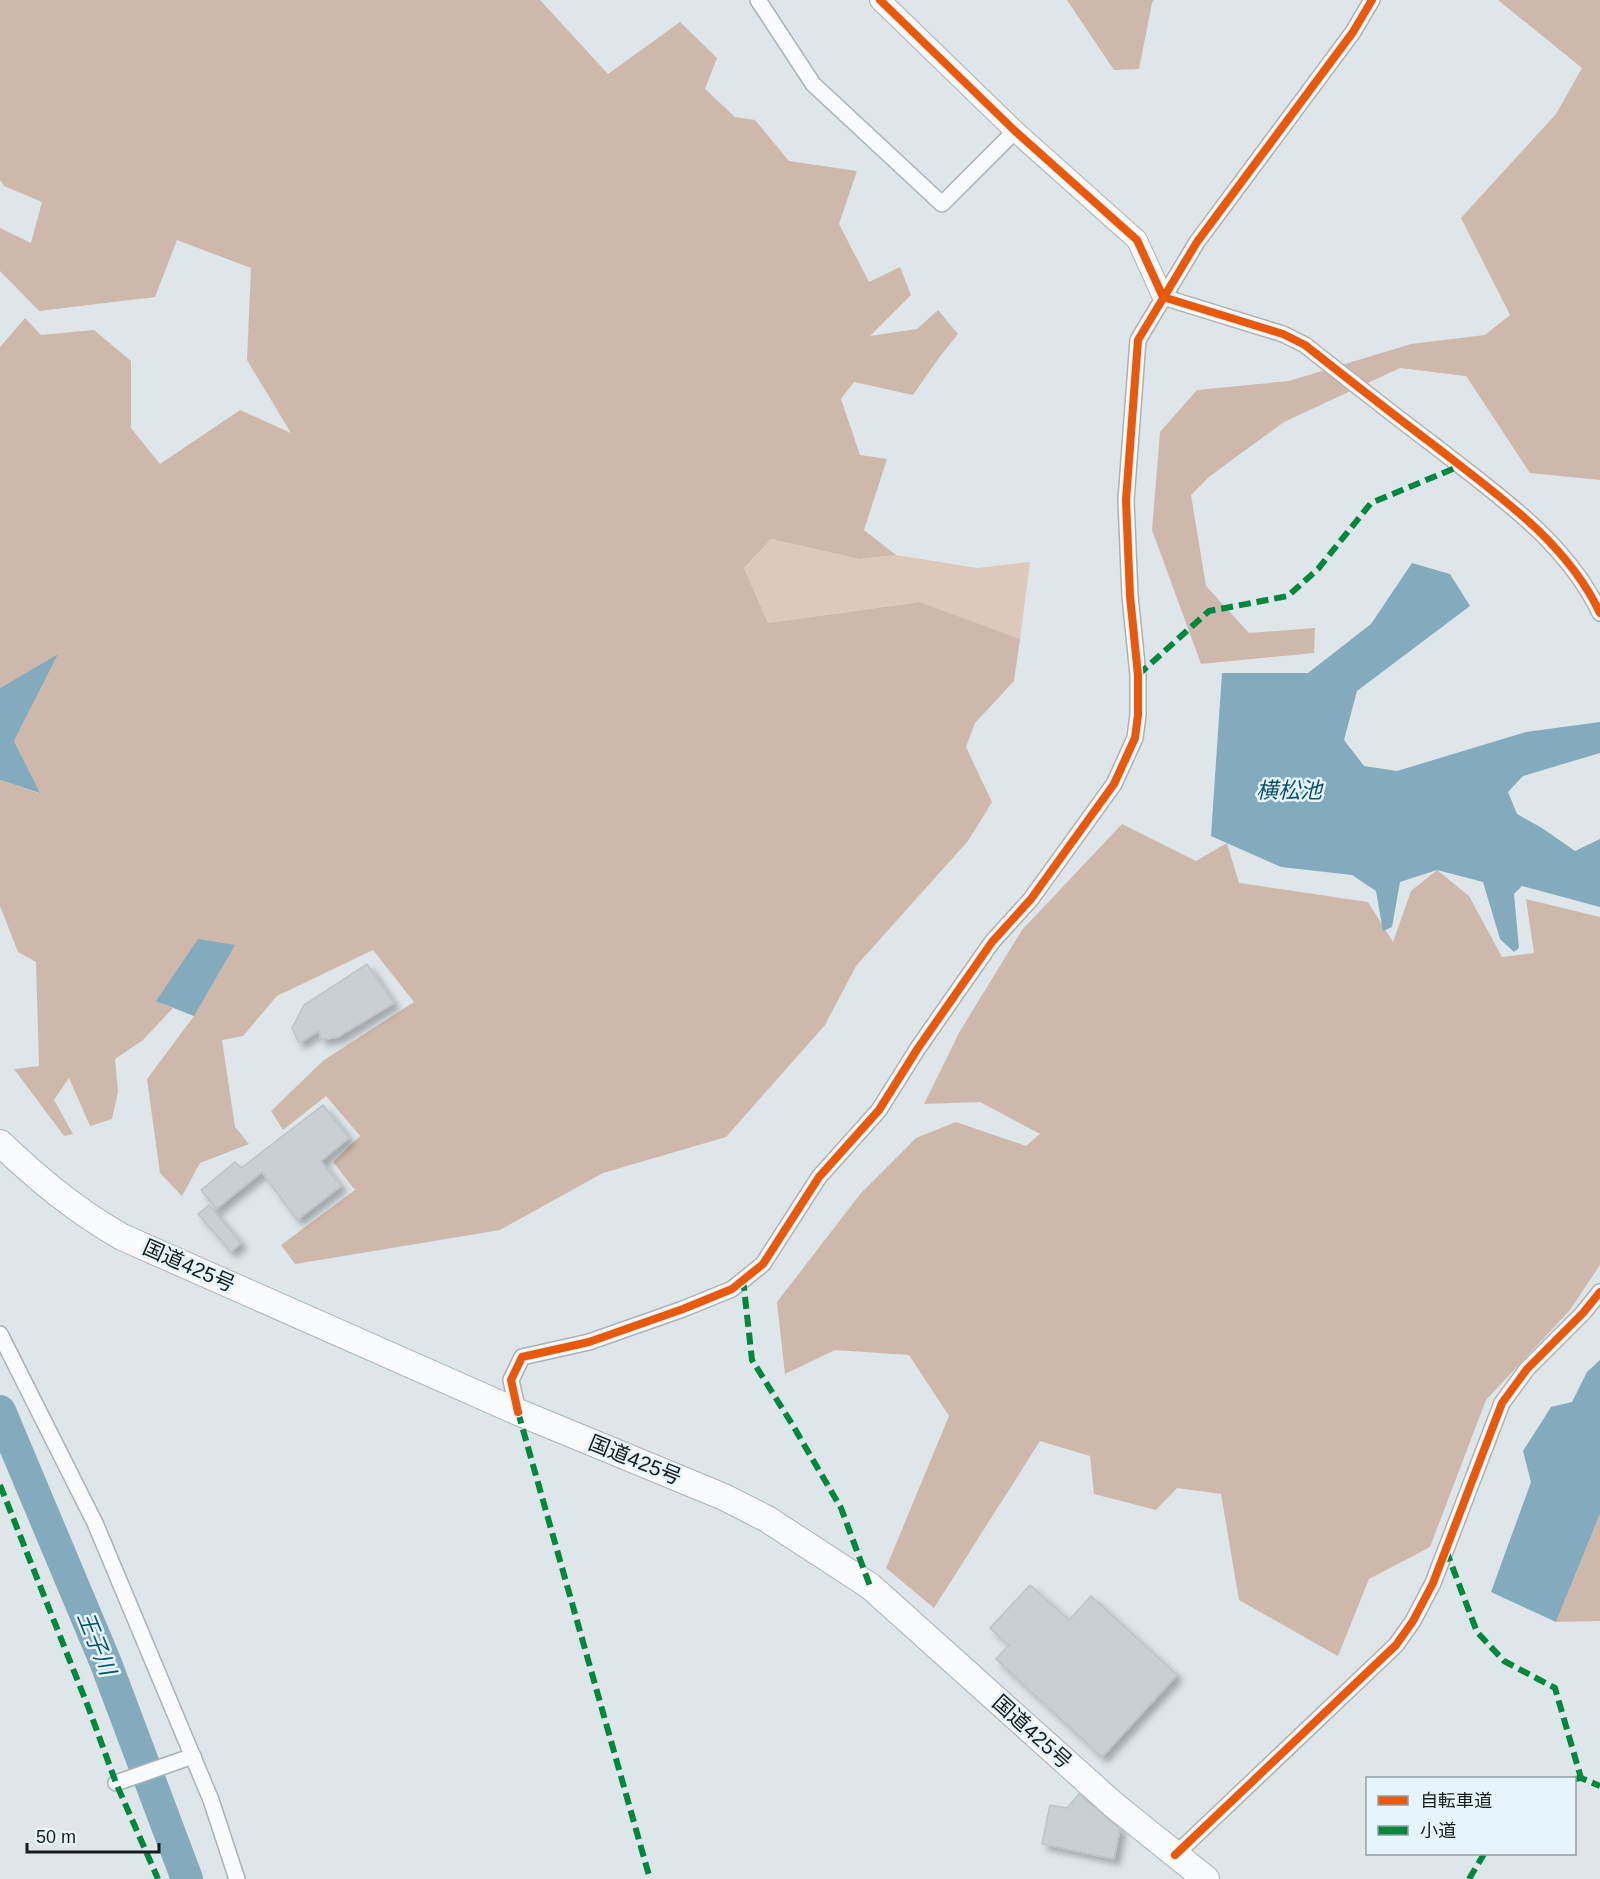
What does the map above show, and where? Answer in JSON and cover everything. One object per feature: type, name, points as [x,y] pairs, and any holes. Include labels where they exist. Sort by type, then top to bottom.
[{"type":"highway","name":"国道425号","points":[[0,1143],[64,1200],[87,1217],[122,1237],[518,1412],[724,1497],[767,1519],[870,1586],[1115,1806],[1206,1879]]},
{"type":"street","points":[[758,0],[813,84],[942,204],[1015,131]]},
{"type":"street","points":[[880,0],[1015,131],[1137,240],[1163,297],[1283,334],[1305,345],[1538,530],[1578,574],[1600,614]]},
{"type":"street","points":[[518,1412],[511,1380],[522,1357],[589,1342],[683,1309],[732,1289],[763,1264],[819,1177],[879,1110],[918,1048],[992,942],[1031,898],[1114,784],[1135,738],[1138,715],[1138,675],[1130,596],[1126,500],[1138,340],[1197,242],[1353,32],[1372,0]]},
{"type":"street","points":[[1175,1855],[1396,1645],[1413,1622],[1433,1583],[1502,1403],[1527,1369],[1583,1313],[1600,1292]]},
{"type":"street","points":[[0,1334],[94,1523],[186,1758],[211,1800],[237,1879]]},
{"type":"street","points":[[116,1783],[186,1758]]},
{"type":"shaded area","points":[[0,0],[540,0],[608,74],[680,22],[717,58],[705,89],[735,117],[755,120],[789,161],[857,171],[839,224],[869,282],[900,267],[911,295],[870,336],[917,329],[938,310],[958,334],[913,395],[854,382],[841,399],[860,455],[887,459],[864,530],[896,555],[859,559],[771,539],[744,568],[768,623],[920,602],[1020,639],[1014,681],[975,723],[966,747],[992,802],[968,841],[856,966],[825,1025],[726,1137],[603,1173],[500,1230],[295,1264],[281,1245],[355,1190],[333,1162],[360,1136],[326,1096],[283,1130],[271,1111],[324,1060],[414,1002],[373,950],[277,996],[243,1036],[222,1040],[235,1127],[249,1144],[200,1163],[182,1196],[160,1173],[147,1079],[194,1016],[156,1000],[173,1008],[143,1040],[115,1059],[118,1092],[112,1119],[90,1126],[69,1078],[54,1100],[73,1134],[64,1136],[14,1069],[39,1066],[36,962],[18,952],[0,906],[0,780],[39,793],[14,741],[57,655],[0,688],[0,347],[25,318],[41,335],[94,330],[131,361],[131,428],[160,464],[240,410],[291,433],[247,360],[251,268],[177,240],[155,297],[39,311],[0,271],[0,228],[31,243],[42,202],[4,186],[0,180]]},
{"type":"shaded area","points":[[1067,0],[1154,0],[1139,69],[1114,70]]},
{"type":"shaded area","points":[[1498,0],[1600,0],[1600,480],[1530,473],[1466,376],[1400,368],[1284,422],[1210,476],[1191,495],[1206,586],[1249,633],[1315,628],[1314,653],[1201,664],[1152,530],[1160,432],[1197,390],[1289,381],[1411,344],[1485,335],[1510,315],[1461,218],[1556,114],[1582,68]]},
{"type":"shaded area","points":[[771,539],[859,559],[896,555],[977,568],[1030,562],[1020,639],[920,602],[768,623],[744,568]]},
{"type":"shaded area","points":[[1122,824],[1196,861],[1227,843],[1239,883],[1368,902],[1393,942],[1411,891],[1437,870],[1469,896],[1502,957],[1534,953],[1526,899],[1600,917],[1600,1265],[1570,1310],[1486,1400],[1430,1547],[1369,1579],[1338,1656],[1239,1600],[1221,1494],[1177,1488],[1156,1510],[1094,1494],[1090,1456],[1040,1441],[934,1608],[886,1568],[949,1416],[909,1355],[835,1350],[785,1374],[777,1302],[861,1193],[916,1138],[956,1122],[1026,1146],[1040,1134],[980,1102],[924,1104],[960,1031],[1022,930]]},
{"type":"shaded area","points":[[1600,1514],[1600,1621],[1556,1622]]},
{"type":"water","name":"横松池","points":[[1412,563],[1450,574],[1470,606],[1357,691],[1344,740],[1364,766],[1397,771],[1526,732],[1600,722],[1600,753],[1523,776],[1508,792],[1517,814],[1575,851],[1600,839],[1600,907],[1522,886],[1514,894],[1519,948],[1514,952],[1500,939],[1483,882],[1437,870],[1400,882],[1392,927],[1383,931],[1376,891],[1352,875],[1281,867],[1211,836],[1222,673],[1308,673],[1371,624]]},
{"type":"water","points":[[58,654],[14,741],[40,793],[0,780],[0,688]]},
{"type":"water","points":[[198,939],[235,945],[194,1016],[156,1001]]},
{"type":"water","points":[[1600,1360],[1600,1514],[1556,1622],[1491,1592],[1531,1482],[1523,1451],[1551,1407],[1572,1402],[1587,1372]]},
{"type":"building","points":[[367,964],[394,1003],[338,1037],[321,1040],[319,1031],[299,1043],[292,1028],[304,1005]]},
{"type":"building","points":[[323,1105],[349,1138],[321,1161],[341,1186],[297,1220],[262,1172],[216,1209],[201,1190],[235,1162],[241,1168]]},
{"type":"building","points":[[209,1205],[241,1243],[231,1252],[198,1214]]},
{"type":"building","points":[[1030,1585],[1069,1620],[1091,1596],[1177,1675],[1102,1757],[996,1659],[1009,1645],[990,1628]]},
{"type":"building","points":[[1079,1794],[1120,1829],[1114,1859],[1042,1844],[1050,1805],[1067,1808]]},
{"type":"waterway","name":"王子川","points":[[0,1411],[105,1661],[187,1879]]},
{"type":"marked path","points":[[1138,675],[1209,611],[1288,596],[1318,569],[1371,503],[1460,466]]},
{"type":"marked path","points":[[743,1279],[752,1360],[841,1508],[870,1586]]},
{"type":"marked path","points":[[518,1412],[650,1879]]},
{"type":"marked path","points":[[0,1485],[116,1783],[158,1879]]},
{"type":"marked path","points":[[1446,1550],[1477,1632],[1504,1661],[1555,1688],[1581,1778]]},
{"type":"marked path","points":[[1576,1779],[1581,1778],[1600,1786]]},
{"type":"marked path","points":[[1469,1879],[1483,1855]]},
{"type":"cycle path","points":[[880,0],[1015,131],[1137,240],[1163,297],[1283,334],[1305,345],[1528,520],[1568,563],[1586,587],[1600,613]]},
{"type":"cycle path","points":[[518,1412],[511,1380],[522,1357],[589,1342],[683,1309],[732,1289],[763,1264],[819,1177],[879,1110],[918,1048],[992,942],[1031,899],[1114,784],[1135,738],[1138,715],[1138,675],[1130,596],[1126,500],[1138,340],[1197,242],[1353,32],[1372,0]]},
{"type":"cycle path","points":[[1175,1855],[1396,1645],[1413,1621],[1433,1583],[1502,1403],[1527,1369],[1583,1313],[1600,1292]]}]
